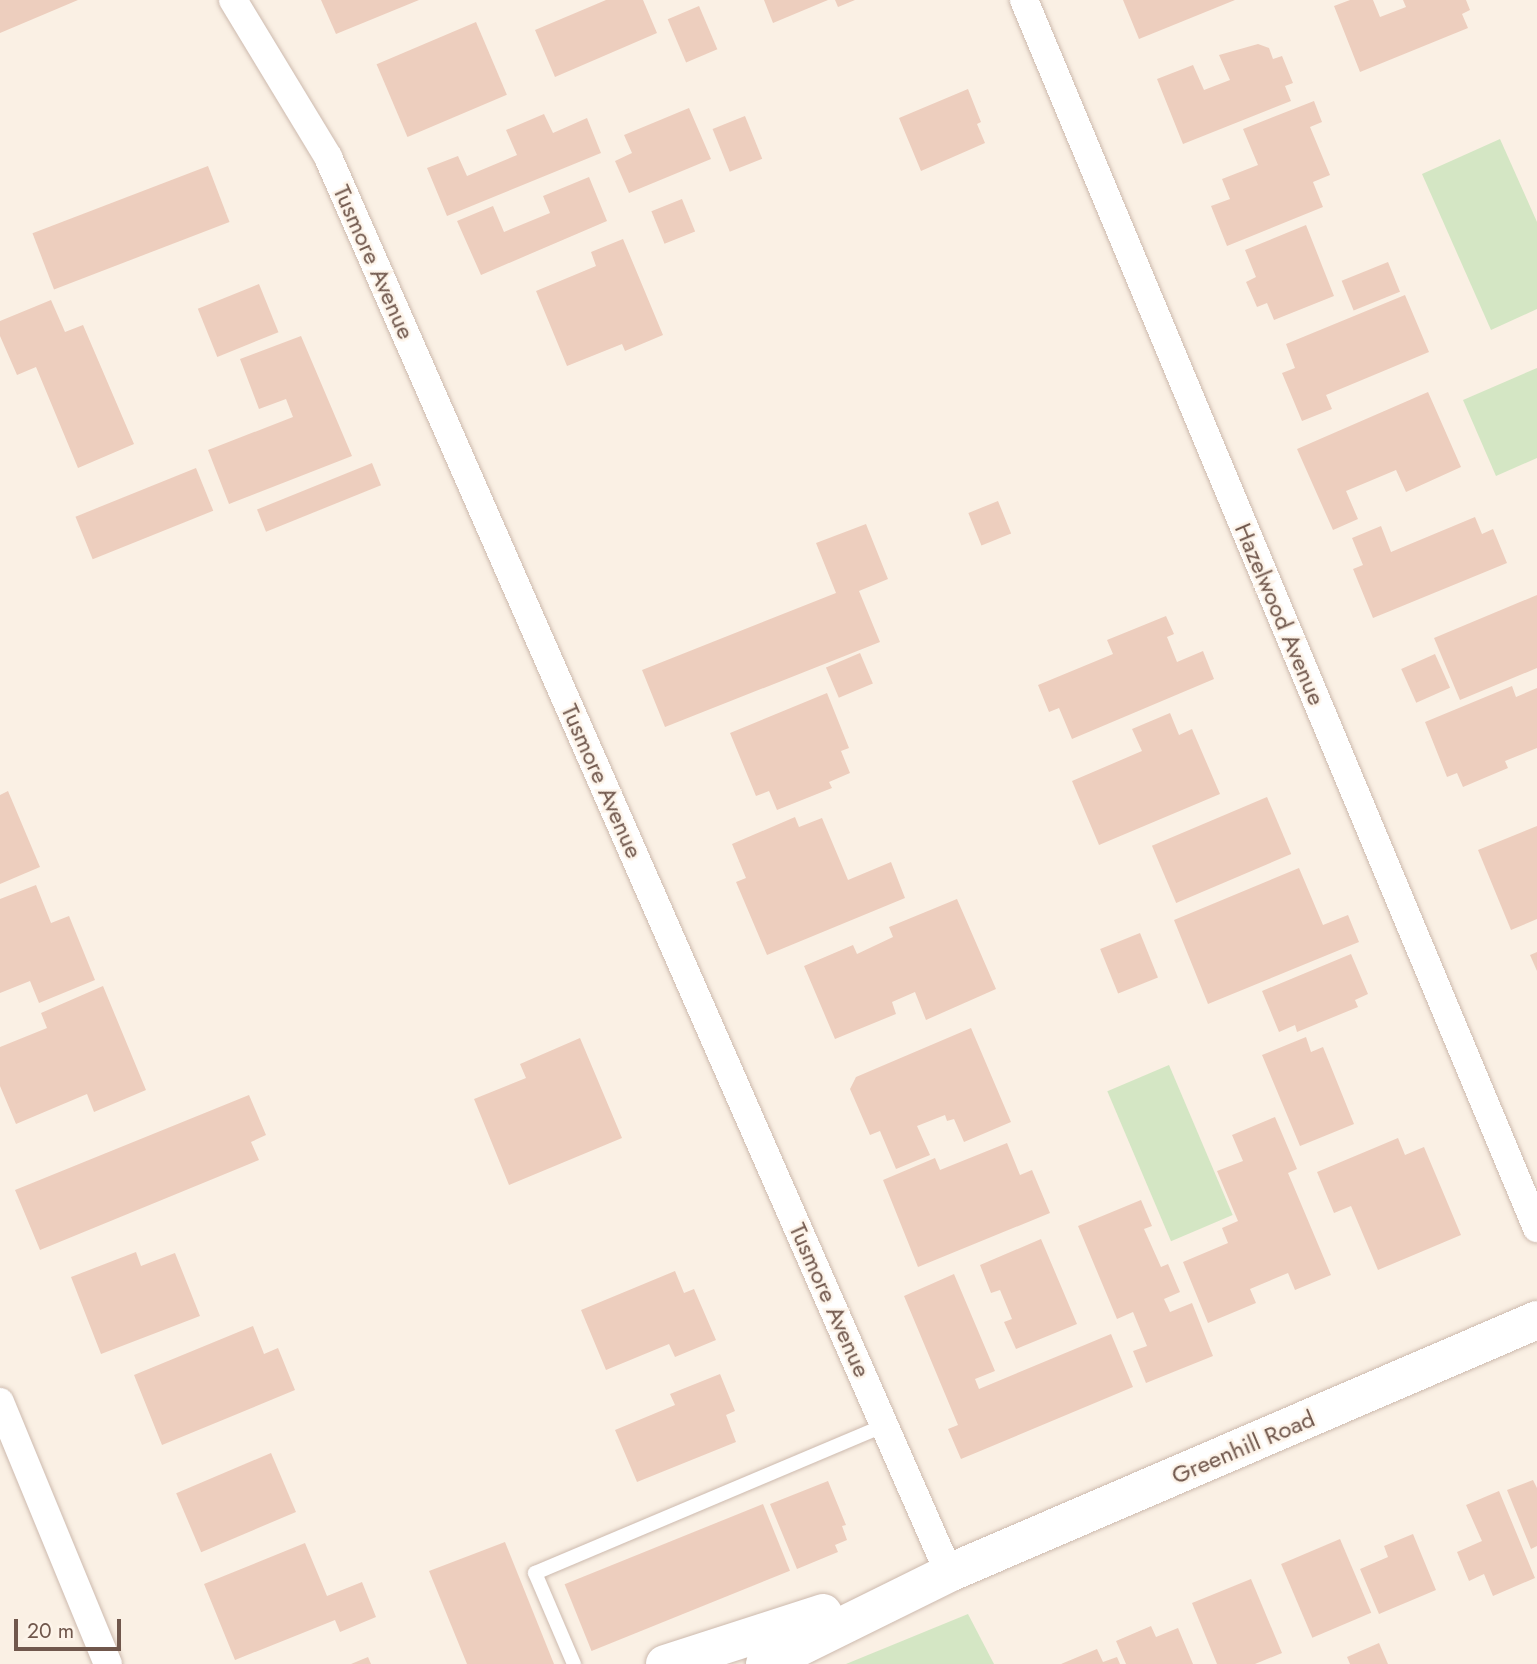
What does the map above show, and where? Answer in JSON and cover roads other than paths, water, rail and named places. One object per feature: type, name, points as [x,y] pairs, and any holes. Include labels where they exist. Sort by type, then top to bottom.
[{"type":"main road","name":"Greenhill Road","points":[[765,1664],[949,1573],[1537,1320]]},
{"type":"main road","name":"Greenhill Road","points":[[665,1664],[949,1573]]},
{"type":"street","name":"Tusmore Avenue","points":[[233,0],[328,157],[949,1573]]},
{"type":"street","name":"Hazelwood Avenue","points":[[1024,0],[1537,1228]]},
{"type":"street","points":[[0,1402],[108,1664]]},
{"type":"lane","points":[[573,1664],[535,1573],[885,1425]]}]
